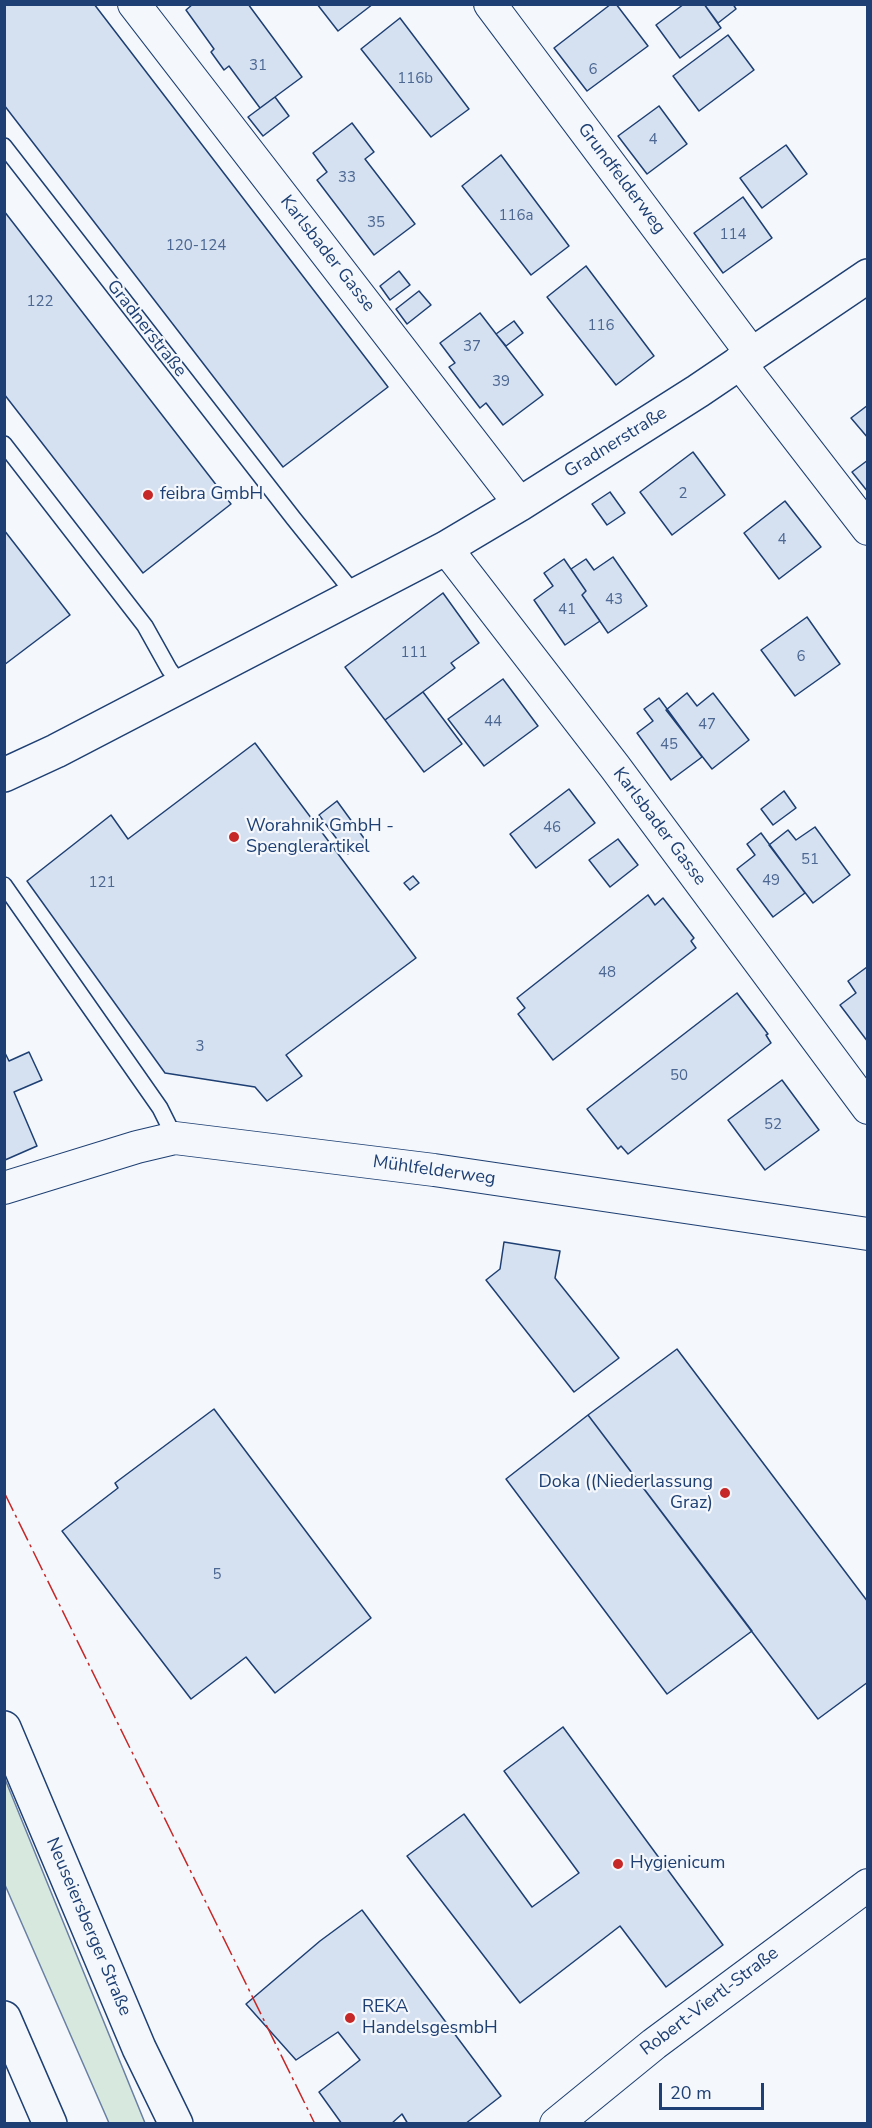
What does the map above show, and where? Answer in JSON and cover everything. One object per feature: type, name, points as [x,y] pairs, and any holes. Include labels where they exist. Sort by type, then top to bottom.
[{"type":"main road","name":"Gradnerstraße","points":[[4,775],[56,751],[446,548],[698,391],[867,276]]},
{"type":"main road","name":"Neuseiersberger Straße","points":[[4,1728],[139,2048],[176,2124]]},
{"type":"main road","points":[[4,2019],[50,2124]]},
{"type":"street","name":"Karlsbader Gasse","points":[[134,4],[520,504]]},
{"type":"street","name":"Grundfelderweg","points":[[490,4],[867,529]]},
{"type":"street","name":"Karlsbader Gasse","points":[[446,548],[615,767],[867,1108]]},
{"type":"street","name":"Mühlfelderweg","points":[[4,1188],[137,1147],[175,1138],[434,1170],[867,1234]]},
{"type":"street","name":"Robert-Viertl-Straße","points":[[556,2124],[654,2044],[867,1885]]},
{"type":"lane","name":"Gradnerstraße","points":[[4,146],[356,596]]},
{"type":"lane","points":[[4,444],[145,626],[169,669],[181,685]]},
{"type":"lane","points":[[4,885],[160,1108],[175,1138]]},
{"type":"shaded area","points":[[5,1779],[145,2123],[109,2123],[5,1885]]},
{"type":"building","points":[[4,4],[94,4],[388,387],[283,467],[4,105]]},
{"type":"building","points":[[193,4],[248,4],[302,77],[260,108],[229,66],[224,70],[211,52],[214,49],[186,10]]},
{"type":"building","points":[[317,4],[373,4],[338,31]]},
{"type":"building","points":[[611,4],[616,4],[648,46],[587,91],[554,48]]},
{"type":"building","points":[[684,4],[704,4],[721,28],[680,58],[656,25]]},
{"type":"building","points":[[704,4],[733,4],[736,9],[718,23]]},
{"type":"building","points":[[400,18],[469,109],[431,137],[361,49]]},
{"type":"building","points":[[728,35],[754,70],[699,111],[673,76]]},
{"type":"building","points":[[275,97],[289,116],[263,136],[248,117]]},
{"type":"building","points":[[659,106],[687,144],[647,174],[618,136]]},
{"type":"building","points":[[352,123],[374,152],[365,159],[415,224],[374,255],[317,180],[327,172],[313,153]]},
{"type":"building","points":[[786,145],[807,174],[762,208],[740,178]]},
{"type":"building","points":[[501,155],[569,246],[531,275],[462,186]]},
{"type":"building","points":[[743,197],[772,238],[723,273],[694,233]]},
{"type":"building","points":[[4,211],[231,504],[143,573],[4,394]]},
{"type":"building","points":[[586,266],[654,356],[616,385],[547,297]]},
{"type":"building","points":[[399,271],[410,285],[390,300],[380,286]]},
{"type":"building","points":[[419,291],[431,305],[407,324],[396,309]]},
{"type":"building","points":[[480,313],[543,395],[503,425],[486,403],[480,408],[449,367],[455,363],[440,343]]},
{"type":"building","points":[[514,321],[523,333],[506,346],[496,334]]},
{"type":"building","points":[[868,405],[868,438],[851,418]]},
{"type":"building","points":[[693,452],[725,495],[672,535],[640,492]]},
{"type":"building","points":[[868,460],[868,492],[852,472]]},
{"type":"building","points":[[610,492],[625,513],[607,525],[592,504]]},
{"type":"building","points":[[785,501],[821,547],[779,579],[744,533]]},
{"type":"building","points":[[4,530],[70,615],[4,665]]},
{"type":"building","points":[[613,557],[647,606],[608,633],[582,595],[586,591],[571,569],[586,559],[594,570]]},
{"type":"building","points":[[564,559],[586,591],[582,595],[600,621],[565,645],[534,600],[553,586],[544,573]]},
{"type":"building","points":[[443,593],[479,643],[451,663],[455,668],[385,720],[345,667]]},
{"type":"building","points":[[807,617],[840,664],[795,696],[761,650]]},
{"type":"building","points":[[503,679],[538,726],[484,766],[448,719]]},
{"type":"building","points":[[423,692],[462,744],[424,772],[385,720]]},
{"type":"building","points":[[687,693],[697,706],[713,693],[749,740],[712,769],[666,710]]},
{"type":"building","points":[[659,698],[702,757],[671,780],[637,733],[653,721],[644,709]]},
{"type":"building","points":[[255,743],[416,958],[286,1055],[302,1076],[267,1101],[255,1087],[165,1073],[27,881],[111,815],[128,839]]},
{"type":"building","points":[[569,789],[595,823],[536,868],[510,834]]},
{"type":"building","points":[[784,791],[796,808],[773,825],[761,809]]},
{"type":"building","points":[[337,801],[366,841],[348,854],[319,815]]},
{"type":"building","points":[[815,827],[850,875],[813,903],[769,845],[788,830],[796,840]]},
{"type":"building","points":[[761,833],[805,893],[773,917],[737,869],[755,855],[747,844]]},
{"type":"building","points":[[618,839],[638,865],[610,887],[589,860]]},
{"type":"building","points":[[413,876],[419,883],[410,890],[404,883]]},
{"type":"building","points":[[648,895],[655,905],[663,898],[694,938],[691,941],[696,948],[553,1060],[518,1014],[525,1008],[517,998]]},
{"type":"building","points":[[867,967],[868,1042],[840,1005],[856,993],[848,981]]},
{"type":"building","points":[[737,993],[768,1034],[766,1035],[771,1043],[628,1154],[621,1146],[618,1149],[587,1109]]},
{"type":"building","points":[[4,1051],[9,1061],[29,1052],[42,1080],[14,1092],[37,1146],[5,1160]]},
{"type":"building","points":[[782,1080],[819,1130],[765,1170],[728,1120]]},
{"type":"building","points":[[504,1242],[560,1251],[555,1278],[619,1358],[574,1392],[486,1280],[500,1269]]},
{"type":"building","points":[[677,1349],[868,1602],[868,1682],[818,1719],[588,1415]]},
{"type":"building","points":[[214,1409],[371,1618],[275,1693],[246,1657],[191,1699],[62,1531],[118,1488],[115,1483]]},
{"type":"building","points":[[588,1415],[752,1631],[667,1694],[506,1479]]},
{"type":"building","name":"Hygienicum","points":[[563,1727],[723,1945],[666,1987],[620,1926],[520,2003],[407,1856],[464,1814],[532,1907],[579,1873],[504,1771]]},
{"type":"building","name":"REKA HandelsgesmbH","points":[[362,1910],[501,2096],[465,2124],[408,2124],[402,2114],[391,2124],[342,2124],[319,2092],[360,2060],[338,2032],[296,2060],[246,2004],[320,1941]]},
{"type":"power","points":[[4,1492],[315,2124]]},
{"type":"place","name":"feibra GmbH","points":[[148,495]]},
{"type":"place","name":"Worahnik GmbH - Spenglerartikel","points":[[234,837]]},
{"type":"place","name":"Doka ((Niederlassung Graz)","points":[[725,1493]]},
{"type":"place","name":"Hygienicum","points":[[618,1864]]},
{"type":"place","name":"REKA HandelsgesmbH","points":[[350,2018]]}]
